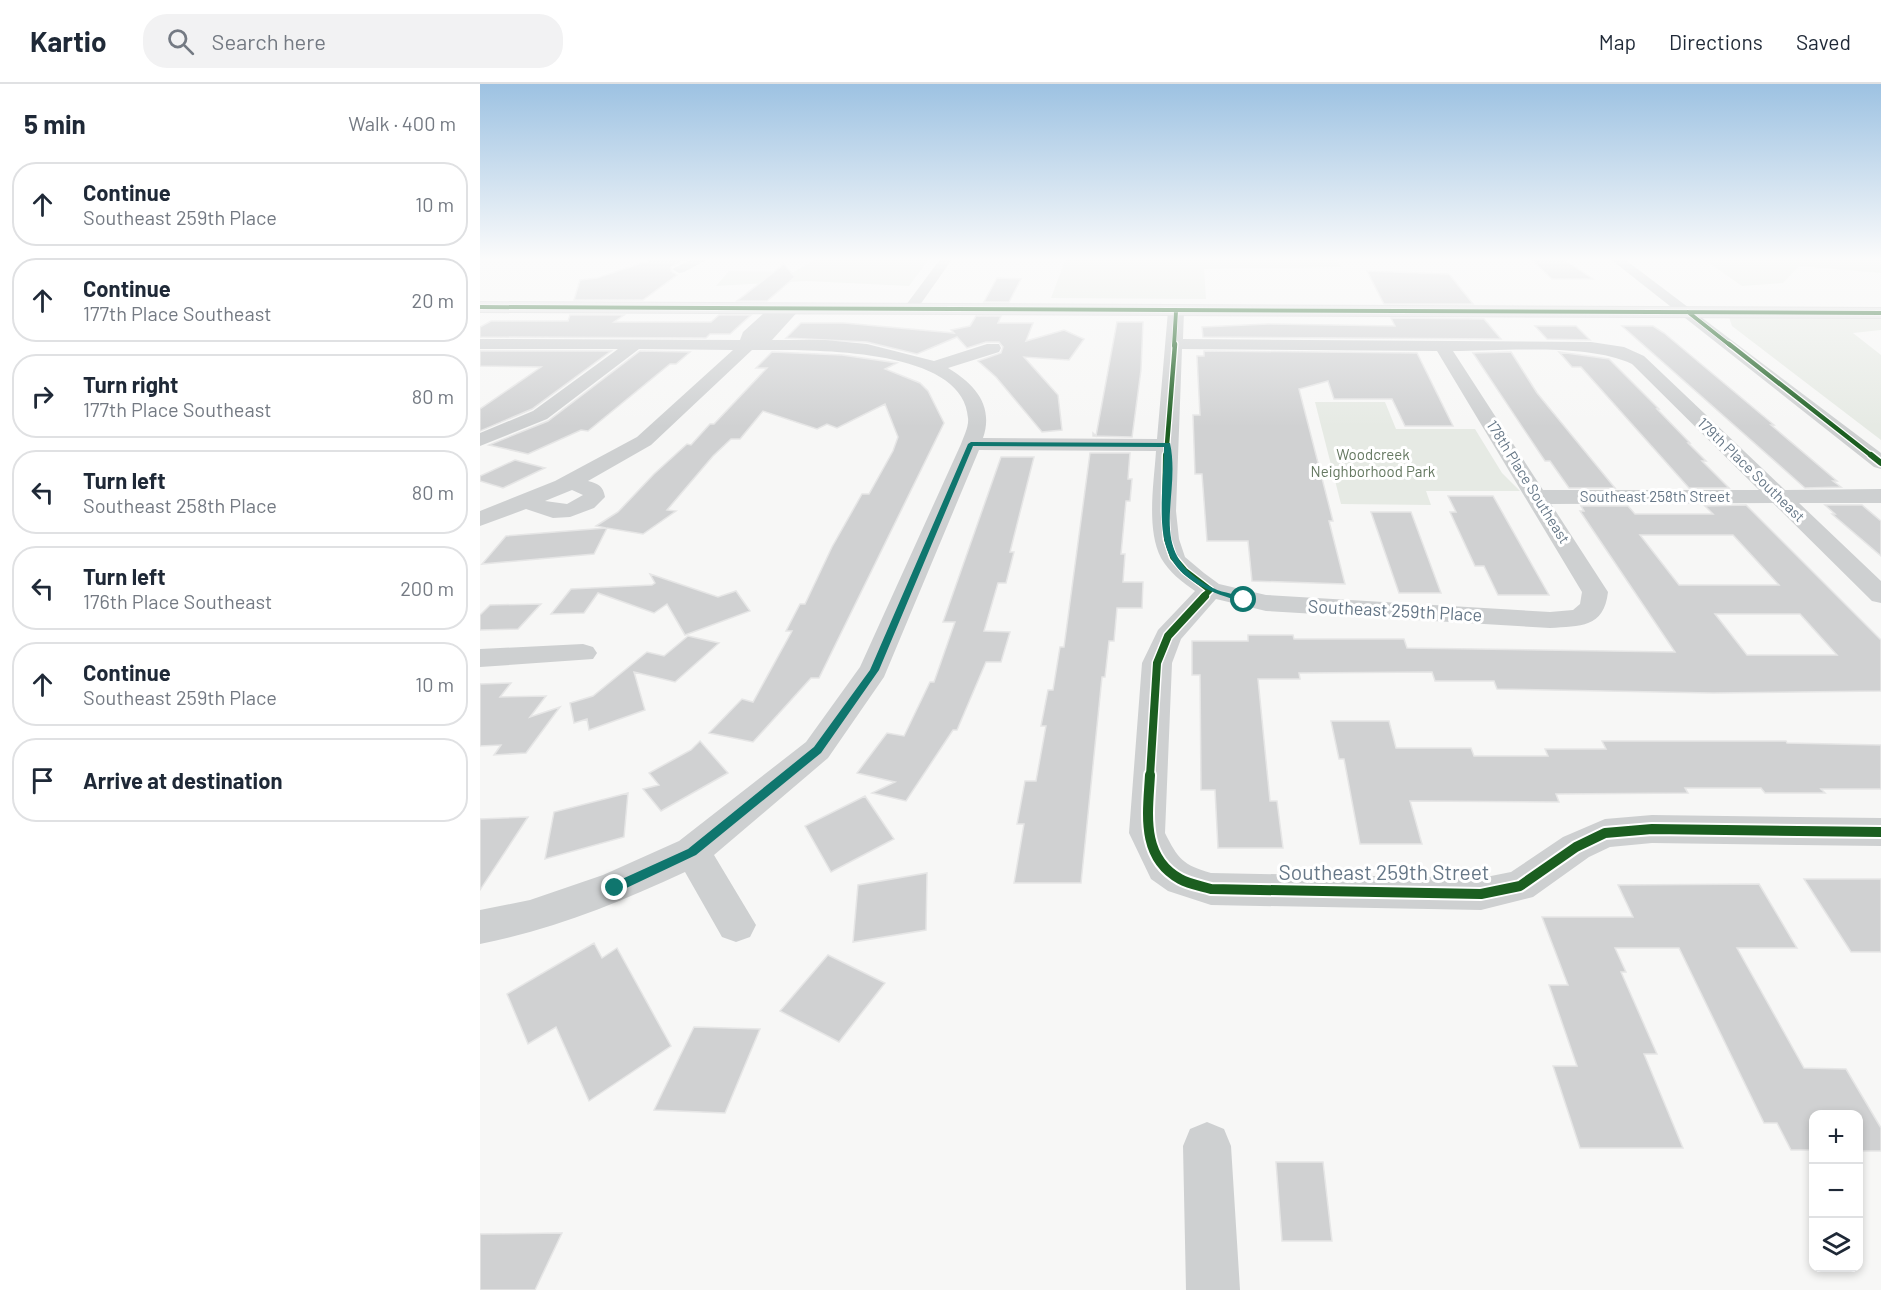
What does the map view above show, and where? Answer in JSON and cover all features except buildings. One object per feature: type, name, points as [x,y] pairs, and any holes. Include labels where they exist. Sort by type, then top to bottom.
[{"type":"street","points":[[480,519],[528,501],[547,512],[555,512],[575,508],[594,497],[593,490],[572,482],[644,441],[748,345],[766,337],[782,314]]},
{"type":"street","points":[[1176,314],[1177,344],[1168,445],[1165,538],[1173,556],[1186,572],[1210,590]]},
{"type":"street","points":[[1691,314],[1881,463]]},
{"type":"street","points":[[480,344],[862,347],[933,367],[961,383],[969,393],[978,417],[971,444],[874,670],[817,750],[692,852],[615,888],[530,917],[480,927]]},
{"type":"street","points":[[1177,344],[1442,346]]},
{"type":"street","points":[[480,440],[546,412],[634,345]]},
{"type":"street","name":"179th Place Southeast","points":[[1442,346],[1591,348],[1618,351],[1638,360],[1881,595]]},
{"type":"street","name":"178th Place Southeast","points":[[1442,346],[1595,592],[1593,606],[1581,618]]},
{"type":"street","points":[[933,367],[993,348]]},
{"type":"street","points":[[971,444],[1168,445]]},
{"type":"street","name":"Southeast 258th Street","points":[[1538,497],[1881,496]]},
{"type":"street","name":"Southeast 259th Place","points":[[1210,590],[1266,603],[1550,620],[1581,618]]},
{"type":"street","name":"Southeast 259th Street","points":[[1210,590],[1168,636],[1157,663],[1147,833],[1164,868],[1181,880],[1211,889],[1481,894],[1520,886],[1576,847],[1605,833],[1652,829],[1881,832]]},
{"type":"street","points":[[480,658],[583,653]]},
{"type":"street","points":[[692,852],[736,925]]},
{"type":"street","points":[[1207,1146],[1213,1290]]},
{"type":"green space","points":[[1729,317],[1881,318],[1881,330],[1853,333],[1881,355],[1881,440],[1732,326]]},
{"type":"green space","name":"Woodcreek Neighborhood Park","points":[[1315,402],[1385,402],[1396,429],[1475,429],[1502,473],[1520,491],[1426,491],[1431,505],[1341,504]]},
{"type":"cycle path","points":[[1176,314],[1165,477],[1167,539],[1173,557],[1180,567],[1210,590],[1168,636],[1157,663],[1147,833],[1164,868],[1181,880],[1211,889],[1481,894],[1520,886],[1576,847],[1605,833],[1652,829],[1881,832]]},
{"type":"cycle path","points":[[1691,314],[1881,463]]},
{"type":"route","points":[[615,888],[692,852],[817,750],[874,670],[971,444],[1168,445],[1165,538],[1173,556],[1186,572],[1210,590],[1244,600]]}]
